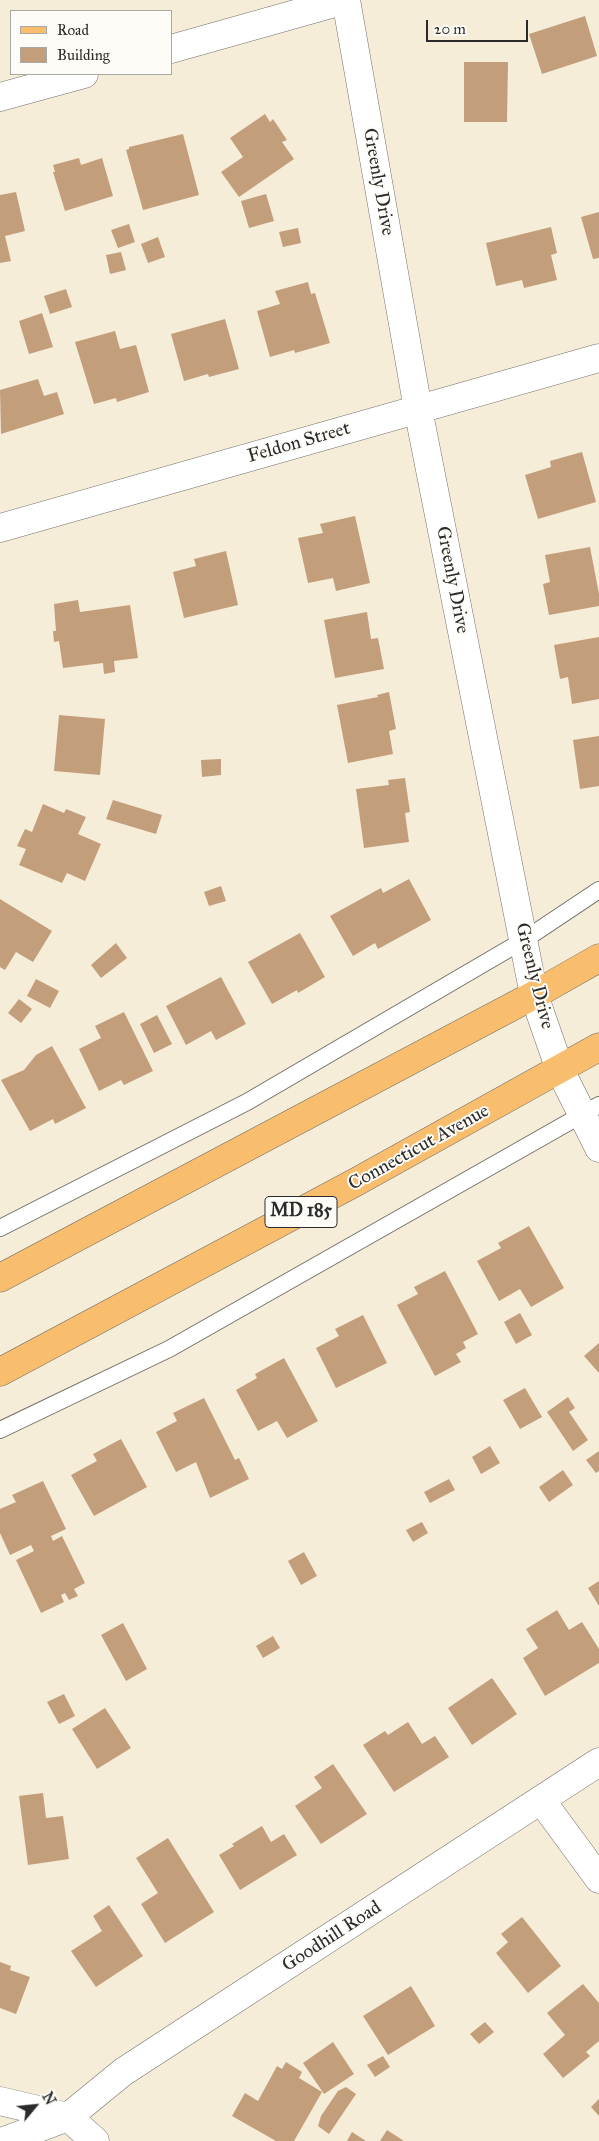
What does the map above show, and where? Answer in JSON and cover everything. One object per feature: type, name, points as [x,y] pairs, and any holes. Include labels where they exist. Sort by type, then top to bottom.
[{"type":"main road","points":[[0,1278],[534,995],[599,958]]},
{"type":"main road","name":"Connecticut Avenue","points":[[0,1372],[356,1182],[599,1047]]},
{"type":"street","points":[[172,49],[345,0]]},
{"type":"street","name":"Greenly Drive","points":[[345,0],[418,409],[534,995],[560,1070],[591,1110],[599,1148]]},
{"type":"street","points":[[0,97],[80,75]]},
{"type":"street","name":"Feldon Street","points":[[0,528],[599,358]]},
{"type":"street","name":"Goodhill Road","points":[[4,2141],[63,2129],[123,2072],[599,1762]]},
{"type":"street","points":[[541,1800],[599,1879]]},
{"type":"street","points":[[0,2101],[95,2141]]},
{"type":"lane","points":[[0,1228],[247,1102],[524,940],[599,890]]},
{"type":"lane","points":[[0,1430],[169,1349],[591,1110]]},
{"type":"building","points":[[585,16],[597,56],[542,74],[529,34]]},
{"type":"building","points":[[464,62],[508,62],[507,122],[464,122]]},
{"type":"building","points":[[265,114],[270,122],[273,119],[287,140],[282,142],[294,159],[239,197],[221,172],[243,157],[230,138]]},
{"type":"building","points":[[183,134],[199,195],[143,210],[126,150],[129,147]]},
{"type":"building","points":[[79,158],[81,165],[102,158],[113,196],[65,211],[53,172],[55,172],[53,165]]},
{"type":"building","points":[[16,192],[25,231],[5,236],[11,261],[0,263],[0,195]]},
{"type":"building","points":[[266,194],[274,221],[249,228],[241,201]]},
{"type":"building","points":[[599,212],[599,258],[593,259],[581,217]]},
{"type":"building","points":[[129,224],[135,242],[118,248],[111,230]]},
{"type":"building","points":[[551,227],[557,253],[551,255],[557,280],[524,288],[522,280],[496,286],[486,243]]},
{"type":"building","points":[[298,228],[301,243],[283,247],[279,232]]},
{"type":"building","points":[[158,237],[165,257],[148,263],[141,244]]},
{"type":"building","points":[[121,252],[126,270],[110,274],[106,255]]},
{"type":"building","points":[[308,282],[311,294],[315,293],[330,343],[295,353],[294,350],[270,357],[257,311],[280,304],[275,291]]},
{"type":"building","points":[[66,289],[72,307],[50,314],[44,296]]},
{"type":"building","points":[[42,313],[53,347],[29,354],[19,321]]},
{"type":"building","points":[[225,319],[239,369],[209,377],[208,374],[184,381],[171,334]]},
{"type":"building","points":[[115,331],[120,349],[136,345],[149,392],[117,402],[116,398],[94,404],[75,342]]},
{"type":"building","points":[[38,379],[44,396],[57,392],[64,414],[1,434],[0,390]]},
{"type":"building","points":[[582,452],[596,502],[538,519],[525,475],[551,467],[550,461]]},
{"type":"building","points":[[355,516],[370,583],[336,591],[333,578],[308,583],[298,538],[323,533],[320,524]]},
{"type":"building","points":[[590,547],[599,594],[599,606],[549,615],[543,584],[550,582],[545,555]]},
{"type":"building","points":[[226,551],[238,605],[184,618],[173,572],[196,566],[194,559]]},
{"type":"building","points":[[78,600],[80,612],[130,605],[138,658],[114,661],[115,672],[104,674],[103,663],[63,668],[59,641],[54,642],[53,631],[56,631],[54,604]]},
{"type":"building","points":[[367,612],[371,639],[378,638],[384,669],[335,678],[324,620]]},
{"type":"building","points":[[599,637],[599,699],[572,704],[568,677],[560,679],[554,645]]},
{"type":"building","points":[[389,692],[396,729],[389,731],[393,754],[348,763],[337,705],[378,697],[377,695]]},
{"type":"building","points":[[59,715],[105,719],[100,775],[54,771]]},
{"type":"building","points":[[599,736],[599,786],[580,789],[573,740]]},
{"type":"building","points":[[221,759],[221,775],[202,777],[201,760]]},
{"type":"building","points":[[405,778],[410,812],[405,813],[409,842],[364,848],[356,789],[389,785],[388,780]]},
{"type":"building","points":[[113,800],[162,815],[156,834],[106,819]]},
{"type":"building","points":[[43,804],[64,813],[66,809],[86,817],[78,834],[101,844],[85,881],[67,873],[62,883],[19,865],[26,849],[17,846],[25,829],[32,832]]},
{"type":"building","points":[[409,879],[431,920],[378,949],[375,943],[353,956],[330,916],[381,888],[383,893]]},
{"type":"building","points":[[221,886],[226,901],[209,906],[204,892]]},
{"type":"building","points":[[0,899],[52,931],[33,962],[16,952],[5,970],[0,967]]},
{"type":"building","points":[[300,933],[325,977],[298,993],[297,990],[272,1004],[248,962]]},
{"type":"building","points":[[116,943],[127,958],[101,978],[91,965]]},
{"type":"building","points":[[221,977],[246,1024],[216,1040],[211,1031],[186,1045],[166,1006]]},
{"type":"building","points":[[36,979],[59,991],[50,1008],[27,996]]},
{"type":"building","points":[[19,999],[32,1009],[21,1023],[8,1013]]},
{"type":"building","points":[[124,1012],[153,1071],[124,1085],[121,1080],[99,1091],[79,1049],[101,1038],[95,1026]]},
{"type":"building","points":[[157,1015],[172,1044],[154,1053],[140,1024]]},
{"type":"building","points":[[52,1046],[86,1108],[55,1124],[53,1119],[30,1131],[1,1080],[24,1070],[36,1055]]},
{"type":"building","points":[[529,1226],[564,1288],[531,1307],[520,1289],[499,1301],[477,1261],[501,1248],[498,1243]]},
{"type":"building","points":[[445,1271],[478,1334],[463,1342],[466,1348],[456,1354],[461,1362],[435,1376],[397,1305],[418,1294],[414,1287]]},
{"type":"building","points":[[520,1313],[532,1335],[516,1344],[504,1322]]},
{"type":"building","points":[[363,1315],[387,1363],[336,1388],[316,1348],[339,1336],[335,1329]]},
{"type":"building","points":[[599,1343],[599,1373],[584,1356]]},
{"type":"building","points":[[284,1358],[318,1421],[287,1438],[277,1421],[258,1431],[236,1390],[257,1378],[255,1374]]},
{"type":"building","points":[[525,1388],[542,1417],[520,1429],[503,1400]]},
{"type":"building","points":[[568,1397],[575,1408],[569,1412],[588,1440],[573,1451],[547,1412]]},
{"type":"building","points":[[204,1398],[235,1460],[239,1458],[249,1479],[210,1498],[196,1462],[176,1472],[156,1432],[177,1421],[173,1413]]},
{"type":"building","points":[[121,1439],[147,1487],[94,1516],[71,1475],[97,1461],[93,1454]]},
{"type":"building","points":[[490,1446],[500,1463],[481,1474],[472,1457]]},
{"type":"building","points":[[599,1451],[599,1471],[596,1473],[586,1460]]},
{"type":"building","points":[[563,1470],[573,1485],[549,1502],[539,1487]]},
{"type":"building","points":[[449,1479],[455,1490],[430,1503],[424,1492]]},
{"type":"building","points":[[43,1481],[66,1529],[51,1536],[53,1541],[62,1536],[85,1583],[74,1589],[78,1596],[69,1600],[65,1593],[61,1595],[64,1602],[41,1613],[16,1560],[34,1551],[31,1545],[10,1555],[0,1533],[0,1509],[16,1502],[12,1495]]},
{"type":"building","points":[[422,1522],[428,1533],[413,1542],[406,1530]]},
{"type":"building","points":[[304,1552],[317,1576],[301,1585],[288,1561]]},
{"type":"building","points":[[599,1581],[599,1606],[588,1588]]},
{"type":"building","points":[[557,1610],[569,1630],[582,1622],[599,1649],[599,1663],[545,1696],[523,1658],[538,1648],[526,1629]]},
{"type":"building","points":[[123,1623],[147,1669],[126,1681],[101,1635]]},
{"type":"building","points":[[273,1636],[280,1648],[263,1658],[256,1646]]},
{"type":"building","points":[[492,1678],[517,1714],[472,1745],[448,1708]]},
{"type":"building","points":[[64,1694],[75,1716],[59,1724],[47,1702]]},
{"type":"building","points":[[105,1708],[131,1748],[97,1769],[72,1729]]},
{"type":"building","points":[[408,1722],[422,1744],[435,1736],[449,1757],[394,1792],[363,1745],[385,1731],[388,1735]]},
{"type":"building","points":[[333,1764],[367,1814],[321,1844],[295,1806],[322,1788],[314,1777]]},
{"type":"building","points":[[43,1793],[46,1818],[63,1816],[69,1859],[28,1865],[19,1796]]},
{"type":"building","points":[[262,1826],[271,1842],[284,1834],[297,1855],[240,1890],[219,1855],[234,1846],[232,1844]]},
{"type":"building","points":[[168,1838],[214,1912],[165,1943],[141,1904],[158,1893],[136,1858]]},
{"type":"building","points":[[109,1905],[143,1956],[96,1987],[71,1951],[102,1931],[93,1916]]},
{"type":"building","points":[[522,1917],[561,1966],[528,1993],[496,1953],[508,1942],[501,1934]]},
{"type":"building","points":[[0,1962],[11,1966],[10,1970],[30,1977],[16,2014],[0,2008]]},
{"type":"building","points":[[583,1984],[599,2003],[599,2041],[586,2052],[590,2056],[563,2078],[543,2054],[565,2035],[547,2013]]},
{"type":"building","points":[[411,1986],[435,2026],[388,2055],[363,2016]]},
{"type":"building","points":[[485,2022],[494,2032],[479,2044],[470,2034]]},
{"type":"building","points":[[333,2042],[354,2074],[324,2094],[303,2063]]},
{"type":"building","points":[[383,2056],[390,2067],[375,2077],[367,2065]]},
{"type":"building","points":[[286,2062],[302,2072],[299,2078],[322,2092],[294,2141],[276,2141],[232,2116],[245,2093],[258,2101],[277,2066],[282,2069]]},
{"type":"building","points":[[346,2087],[356,2094],[329,2134],[318,2126],[321,2116],[338,2091]]},
{"type":"building","points":[[599,2099],[599,2116],[591,2107]]},
{"type":"building","points":[[387,2130],[404,2141],[380,2141]]},
{"type":"building","points":[[352,2132],[366,2141],[347,2141]]}]
